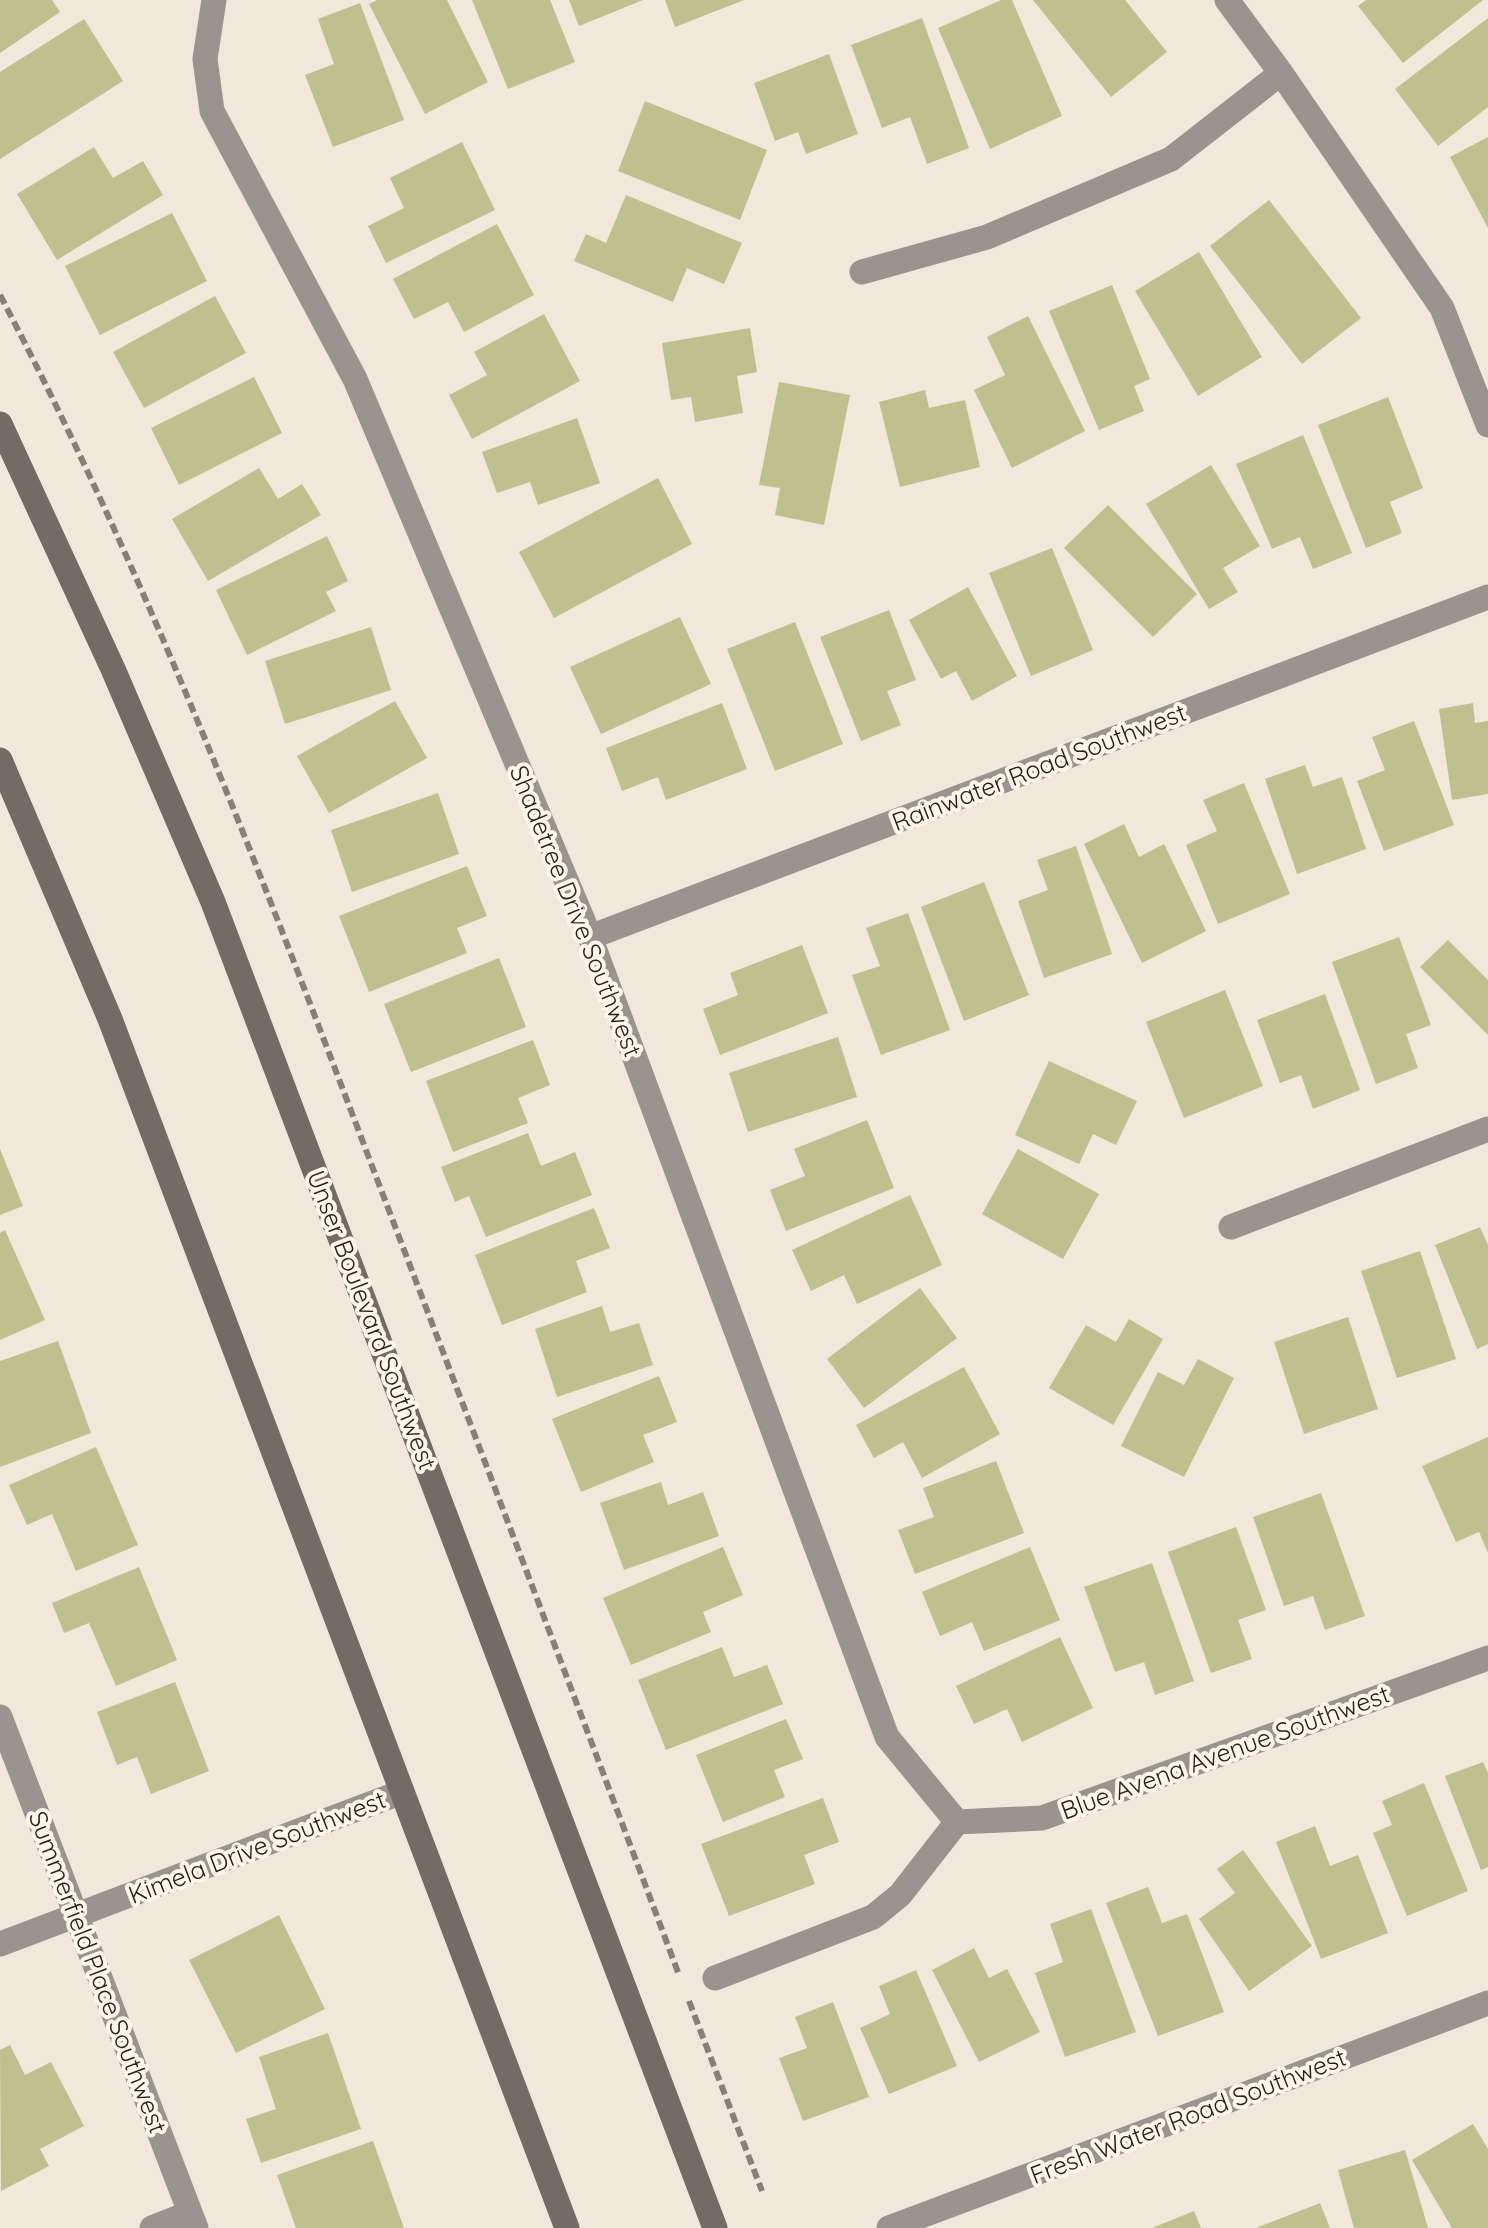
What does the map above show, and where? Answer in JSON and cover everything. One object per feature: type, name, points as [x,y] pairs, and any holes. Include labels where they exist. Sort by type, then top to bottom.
[{"type":"main road","name":"Unser Boulevard Southwest","points":[[0,424],[113,668],[213,902],[715,2228]]},
{"type":"main road","points":[[0,760],[110,1019],[567,2228]]},
{"type":"street","name":"Shadetree Drive Southwest","points":[[216,0],[205,58],[212,110],[355,379],[590,937],[887,1738],[957,1822]]},
{"type":"street","points":[[1227,0],[1442,308],[1488,425]]},
{"type":"street","points":[[862,272],[987,236],[1171,159],[1282,74]]},
{"type":"street","name":"Rainwater Road Southwest","points":[[590,937],[1488,597]]},
{"type":"street","points":[[1230,1227],[1488,1129]]},
{"type":"street","name":"Blue Avena Avenue Southwest","points":[[957,1822],[1042,1818],[1488,1658]]},
{"type":"street","name":"Summerfield Place Southwest","points":[[0,1717],[193,2221]]},
{"type":"street","name":"Kimela Drive Southwest","points":[[0,1944],[402,1792]]},
{"type":"street","points":[[714,1978],[873,1917],[900,1895],[957,1822]]},
{"type":"street","name":"Fresh Water Road Southwest","points":[[888,2228],[1488,2003]]},
{"type":"street","points":[[152,2228],[193,2221]]},
{"type":"path","points":[[0,295],[56,402],[147,598],[289,948],[762,2191]]},
{"type":"building","points":[[0,0],[52,0],[60,12],[0,53]]},
{"type":"building","points":[[377,0],[447,0],[488,82],[425,114],[369,4]]},
{"type":"building","points":[[472,0],[550,0],[575,62],[508,89]]},
{"type":"building","points":[[569,0],[643,0],[579,26]]},
{"type":"building","points":[[665,0],[744,0],[675,27]]},
{"type":"building","points":[[1001,0],[1012,0],[1062,116],[990,149],[938,28]]},
{"type":"building","points":[[1033,0],[1125,0],[1167,52],[1111,97]]},
{"type":"building","points":[[1366,0],[1483,0],[1403,63],[1358,6]]},
{"type":"building","points":[[360,3],[404,120],[333,147],[305,75],[334,64],[318,19]]},
{"type":"building","points":[[922,18],[969,148],[927,164],[910,117],[882,128],[851,45]]},
{"type":"building","points":[[1488,18],[1488,107],[1438,146],[1395,89]]},
{"type":"building","points":[[84,19],[123,81],[0,159],[0,72]]},
{"type":"building","points":[[829,54],[858,134],[806,154],[798,132],[775,141],[754,83]]},
{"type":"building","points":[[645,101],[767,150],[740,220],[618,171]]},
{"type":"building","points":[[1488,137],[1488,228],[1450,157]]},
{"type":"building","points":[[462,142],[495,210],[386,263],[368,226],[404,208],[390,178]]},
{"type":"building","points":[[94,147],[113,178],[143,161],[163,195],[57,260],[17,194]]},
{"type":"building","points":[[626,195],[742,243],[724,284],[687,268],[673,302],[574,261],[586,234],[606,243]]},
{"type":"building","points":[[1269,200],[1361,318],[1302,364],[1210,246]]},
{"type":"building","points":[[172,213],[207,281],[100,335],[65,266]]},
{"type":"building","points":[[497,224],[534,295],[464,332],[448,302],[414,319],[393,279]]},
{"type":"building","points":[[1199,252],[1262,357],[1198,396],[1135,291]]},
{"type":"building","points":[[1112,285],[1150,379],[1134,386],[1144,411],[1099,430],[1049,311]]},
{"type":"building","points":[[215,296],[246,353],[144,408],[113,352]]},
{"type":"building","points":[[544,314],[580,381],[472,439],[449,395],[487,375],[474,352]]},
{"type":"building","points":[[1028,316],[1085,431],[1012,468],[974,390],[1005,375],[987,337]]},
{"type":"building","points":[[750,328],[757,372],[737,376],[743,413],[695,422],[691,397],[671,400],[662,343]]},
{"type":"building","points":[[254,377],[282,433],[179,485],[151,428]]},
{"type":"building","points":[[779,382],[850,395],[824,525],[775,515],[780,488],[759,485]]},
{"type":"building","points":[[925,390],[929,408],[965,400],[980,467],[900,487],[879,402]]},
{"type":"building","points":[[1388,397],[1423,488],[1390,502],[1402,533],[1366,548],[1318,425]]},
{"type":"building","points":[[577,418],[600,483],[538,505],[530,482],[497,493],[482,452]]},
{"type":"building","points":[[1303,435],[1352,553],[1313,569],[1300,537],[1272,549],[1236,464]]},
{"type":"building","points":[[1211,465],[1260,546],[1223,568],[1238,592],[1209,609],[1146,504]]},
{"type":"building","points":[[259,468],[278,499],[302,484],[321,515],[208,581],[172,519]]},
{"type":"building","points":[[658,478],[692,544],[554,618],[519,552]]},
{"type":"building","points":[[1108,505],[1197,594],[1153,637],[1064,548]]},
{"type":"building","points":[[327,536],[348,581],[326,592],[336,611],[247,655],[216,590]]},
{"type":"building","points":[[1052,548],[1093,650],[1031,676],[989,573]]},
{"type":"building","points":[[968,587],[1017,676],[972,701],[956,671],[941,679],[909,620]]},
{"type":"building","points":[[889,610],[916,680],[887,691],[901,725],[861,741],[820,637]]},
{"type":"building","points":[[680,617],[711,684],[601,734],[570,667]]},
{"type":"building","points":[[795,622],[843,744],[775,771],[727,649]]},
{"type":"building","points":[[371,627],[391,690],[285,724],[265,661]]},
{"type":"building","points":[[395,701],[427,758],[329,813],[297,756]]},
{"type":"building","points":[[722,703],[747,769],[666,800],[658,777],[622,791],[606,748]]},
{"type":"building","points":[[1473,703],[1475,723],[1488,721],[1488,794],[1452,800],[1439,709]]},
{"type":"building","points":[[1414,721],[1454,825],[1384,851],[1357,781],[1385,770],[1372,737]]},
{"type":"building","points":[[1305,765],[1313,787],[1342,777],[1366,849],[1297,874],[1265,779]]},
{"type":"building","points":[[1244,783],[1290,894],[1218,924],[1186,845],[1217,831],[1203,800]]},
{"type":"building","points":[[438,793],[459,854],[352,892],[331,830]]},
{"type":"building","points":[[1124,824],[1139,857],[1164,844],[1206,931],[1142,963],[1084,844]]},
{"type":"building","points":[[1076,846],[1112,954],[1044,978],[1018,901],[1048,890],[1037,860]]},
{"type":"building","points":[[467,866],[487,916],[457,928],[467,953],[369,992],[339,916]]},
{"type":"building","points":[[984,882],[1029,995],[964,1021],[921,907]]},
{"type":"building","points":[[908,913],[950,1030],[881,1055],[852,975],[880,966],[866,928]]},
{"type":"building","points":[[1399,937],[1431,1025],[1406,1034],[1418,1068],[1376,1084],[1332,962]]},
{"type":"building","points":[[1448,940],[1488,980],[1488,1035],[1420,967]]},
{"type":"building","points":[[802,945],[828,1013],[720,1055],[703,1009],[738,995],[730,973]]},
{"type":"building","points":[[499,958],[526,1027],[411,1072],[384,1004]]},
{"type":"building","points":[[1225,990],[1263,1086],[1184,1118],[1146,1022]]},
{"type":"building","points":[[1325,994],[1360,1090],[1313,1109],[1301,1075],[1280,1083],[1257,1020]]},
{"type":"building","points":[[838,1037],[857,1097],[748,1132],[729,1073]]},
{"type":"building","points":[[533,1040],[550,1085],[518,1098],[528,1123],[453,1152],[426,1081]]},
{"type":"building","points":[[1049,1061],[1137,1101],[1116,1145],[1093,1134],[1079,1164],[1015,1135]]},
{"type":"building","points":[[867,1120],[894,1188],[786,1231],[770,1190],[805,1176],[794,1149]]},
{"type":"building","points":[[528,1133],[541,1166],[575,1152],[592,1195],[486,1237],[469,1196],[455,1202],[441,1167]]},
{"type":"building","points":[[0,1149],[23,1206],[0,1215]]},
{"type":"building","points":[[1018,1149],[1099,1194],[1063,1259],[982,1214]]},
{"type":"building","points":[[910,1195],[942,1265],[857,1304],[844,1275],[811,1291],[792,1250]]},
{"type":"building","points":[[594,1208],[610,1248],[576,1261],[587,1292],[502,1325],[475,1255]]},
{"type":"building","points":[[1480,1227],[1488,1245],[1488,1344],[1477,1349],[1435,1245]]},
{"type":"building","points":[[5,1230],[45,1320],[0,1340],[0,1233]]},
{"type":"building","points":[[1420,1251],[1456,1359],[1397,1378],[1361,1271]]},
{"type":"building","points":[[920,1288],[957,1338],[864,1408],[827,1359]]},
{"type":"building","points":[[602,1306],[610,1332],[639,1323],[653,1365],[557,1397],[535,1329]]},
{"type":"building","points":[[1348,1317],[1378,1409],[1304,1434],[1274,1342]]},
{"type":"building","points":[[1129,1319],[1163,1339],[1113,1425],[1049,1388],[1086,1325],[1116,1342]]},
{"type":"building","points":[[58,1341],[91,1433],[0,1467],[0,1361]]},
{"type":"building","points":[[1198,1359],[1234,1378],[1184,1477],[1121,1446],[1158,1372],[1184,1385]]},
{"type":"building","points":[[964,1367],[1000,1434],[922,1478],[903,1442],[874,1458],[856,1425]]},
{"type":"building","points":[[659,1376],[677,1422],[643,1435],[654,1462],[581,1492],[552,1419]]},
{"type":"building","points":[[1488,1437],[1488,1553],[1479,1532],[1456,1542],[1422,1466]]},
{"type":"building","points":[[96,1447],[138,1545],[76,1571],[52,1514],[27,1525],[9,1485]]},
{"type":"building","points":[[996,1461],[1024,1533],[915,1574],[898,1530],[934,1517],[923,1488]]},
{"type":"building","points":[[661,1482],[668,1505],[703,1492],[719,1536],[624,1570],[600,1503]]},
{"type":"building","points":[[1321,1493],[1365,1616],[1325,1630],[1313,1596],[1284,1606],[1253,1517]]},
{"type":"building","points":[[1236,1527],[1266,1610],[1238,1620],[1252,1659],[1211,1673],[1168,1552]]},
{"type":"building","points":[[723,1547],[743,1595],[703,1612],[711,1632],[631,1665],[603,1598]]},
{"type":"building","points":[[1030,1547],[1060,1620],[984,1651],[972,1622],[940,1636],[922,1592]]},
{"type":"building","points":[[1152,1563],[1194,1681],[1155,1695],[1144,1662],[1115,1672],[1084,1587]]},
{"type":"building","points":[[139,1567],[177,1660],[116,1686],[89,1623],[64,1633],[52,1603]]},
{"type":"building","points":[[1060,1637],[1093,1708],[1022,1742],[1007,1709],[974,1724],[956,1686]]},
{"type":"building","points":[[722,1647],[734,1677],[767,1665],[783,1704],[666,1750],[638,1680]]},
{"type":"building","points":[[175,1682],[209,1771],[151,1794],[137,1757],[117,1765],[97,1712]]},
{"type":"building","points":[[786,1719],[803,1759],[774,1770],[785,1797],[723,1822],[696,1755]]},
{"type":"building","points":[[1483,1762],[1488,1773],[1488,1867],[1481,1870],[1445,1776]]},
{"type":"building","points":[[1424,1783],[1468,1891],[1407,1916],[1373,1833],[1392,1825],[1382,1801]]},
{"type":"building","points":[[823,1798],[839,1842],[804,1855],[815,1884],[729,1916],[701,1844]]},
{"type":"building","points":[[1315,1826],[1330,1866],[1358,1855],[1388,1933],[1321,1959],[1276,1842]]},
{"type":"building","points":[[1243,1850],[1312,1946],[1249,1991],[1199,1919],[1235,1893],[1217,1869]]},
{"type":"building","points":[[1148,1887],[1162,1923],[1187,1914],[1224,2012],[1158,2036],[1106,1903]]},
{"type":"building","points":[[1091,1909],[1136,2032],[1065,2057],[1035,1973],[1063,1962],[1050,1924]]},
{"type":"building","points":[[279,1915],[325,2009],[236,2053],[189,1960]]},
{"type":"building","points":[[974,1948],[989,1978],[1007,1969],[1040,2032],[979,2062],[932,1970]]},
{"type":"building","points":[[916,1970],[957,2066],[889,2094],[860,2028],[890,2014],[879,1986]]},
{"type":"building","points":[[833,2002],[869,2097],[803,2121],[779,2058],[807,2048],[795,2017]]},
{"type":"building","points":[[328,2033],[361,2129],[261,2163],[246,2119],[276,2109],[259,2057]]},
{"type":"building","points":[[10,2045],[25,2075],[51,2062],[84,2126],[40,2149],[49,2166],[1,2191],[0,2050]]},
{"type":"building","points":[[1473,2124],[1488,2149],[1488,2228],[1452,2228],[1412,2160]]},
{"type":"building","points":[[373,2141],[404,2228],[296,2228],[277,2175]]},
{"type":"building","points":[[1405,2150],[1428,2228],[1354,2228],[1338,2170]]},
{"type":"building","points":[[1320,2203],[1330,2228],[1256,2228]]},
{"type":"building","points":[[1194,2211],[1201,2228],[1152,2228]]}]
